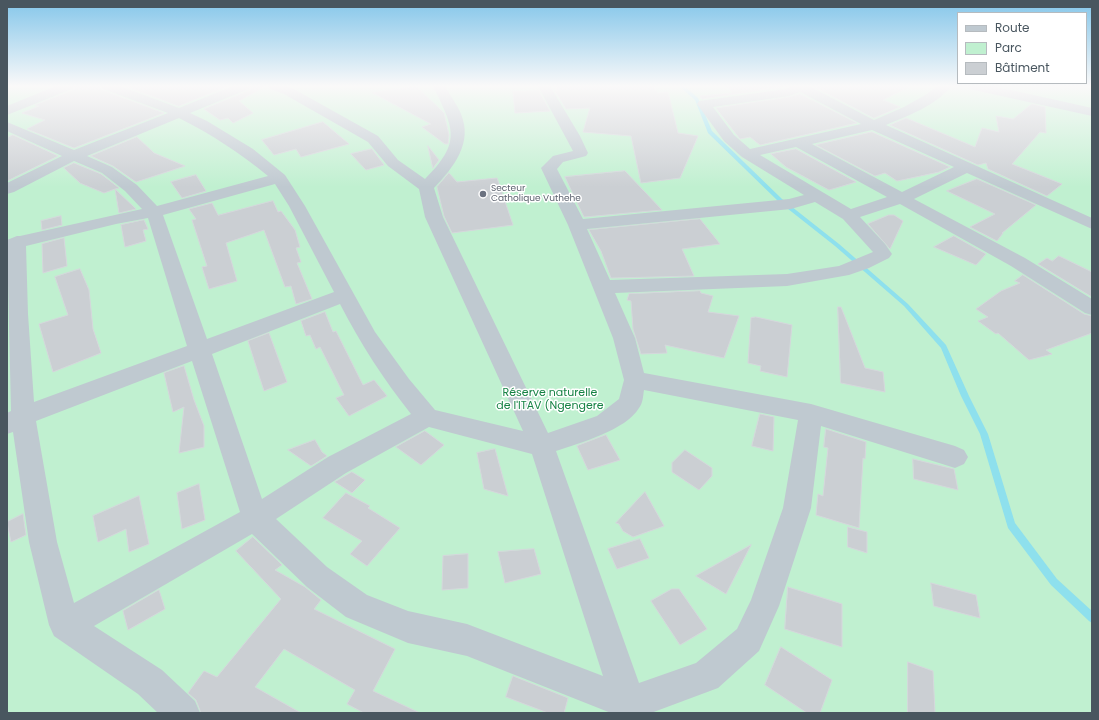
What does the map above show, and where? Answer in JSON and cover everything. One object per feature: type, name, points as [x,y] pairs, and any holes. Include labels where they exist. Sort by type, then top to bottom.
[{"type":"street","points":[[8,189],[76,155],[161,120]]},
{"type":"street","points":[[193,120],[224,136],[248,152],[279,178],[297,206],[367,336],[401,384],[427,417],[542,446],[572,437],[606,423],[630,404],[635,380],[624,338],[577,225],[549,168],[558,159],[581,153],[574,136],[564,120]]},
{"type":"street","points":[[339,120],[373,139],[393,163],[426,187],[440,231],[473,297],[542,446],[632,708]]},
{"type":"street","points":[[426,187],[446,167],[459,138],[456,120]]},
{"type":"street","points":[[603,287],[787,280],[842,271],[883,254],[849,215],[747,154],[729,138],[715,120]]},
{"type":"street","points":[[864,120],[966,168],[1090,220]]},
{"type":"street","points":[[747,154],[874,125],[887,120]]},
{"type":"street","points":[[7,126],[76,155],[107,170],[132,188],[154,212],[255,518],[316,577],[357,606],[408,627],[467,640],[632,708],[706,676],[748,640],[764,606],[797,508],[812,413]]},
{"type":"street","points":[[798,142],[1018,262],[1092,308]]},
{"type":"street","points":[[849,215],[902,198],[966,168]]},
{"type":"street","points":[[183,713],[150,682],[65,625],[43,542],[15,420],[18,314],[12,243],[154,212],[279,178]]},
{"type":"street","points":[[577,225],[791,204],[816,196]]},
{"type":"street","points":[[15,420],[346,295]]},
{"type":"street","points":[[635,380],[812,413],[955,457]]},
{"type":"street","points":[[65,625],[255,518],[337,465],[427,417]]},
{"type":"green space","name":"Réserve naturelle de l'ITAV (Ngengere","points":[[7,120],[1092,120],[1092,713],[7,713]]},
{"type":"building","points":[[44,120],[147,120],[74,148],[27,129],[45,120]]},
{"type":"building","points":[[230,120],[240,120],[233,123]]},
{"type":"building","points":[[423,120],[446,120],[449,135],[448,144],[445,144],[422,127],[431,124]]},
{"type":"building","points":[[587,120],[675,120],[678,133],[698,136],[680,178],[641,183],[631,136],[583,132]]},
{"type":"building","points":[[725,120],[850,120],[857,123],[760,145],[750,137],[740,139]]},
{"type":"building","points":[[902,120],[910,120],[975,147],[982,128],[999,132],[997,120],[1045,120],[1046,133],[1040,132],[1012,164],[1062,184],[1047,196],[988,169],[986,163],[978,165],[890,125]]},
{"type":"building","points":[[323,122],[349,144],[301,157],[296,149],[274,155],[262,140]]},
{"type":"building","points":[[872,132],[950,167],[939,172],[897,181],[885,173],[875,176],[816,145]]},
{"type":"building","points":[[13,135],[58,156],[7,181],[7,138]]},
{"type":"building","points":[[137,137],[154,153],[185,166],[136,182],[113,166],[91,156]]},
{"type":"building","points":[[428,146],[439,160],[433,168]]},
{"type":"building","points":[[372,149],[384,165],[366,170],[351,154]]},
{"type":"building","points":[[796,149],[856,182],[829,190],[786,167],[771,154]]},
{"type":"building","points":[[74,163],[101,174],[119,188],[104,193],[80,183],[64,168]]},
{"type":"building","points":[[625,171],[662,210],[584,217],[565,177]]},
{"type":"building","points":[[449,173],[457,182],[497,178],[513,225],[452,233],[444,216],[437,187]]},
{"type":"building","points":[[196,175],[206,191],[182,198],[171,182]]},
{"type":"building","points":[[977,179],[1036,205],[1002,233],[997,241],[970,227],[995,214],[947,191]]},
{"type":"building","points":[[115,189],[136,209],[119,213]]},
{"type":"building","points":[[273,201],[278,212],[281,211],[295,230],[300,247],[296,248],[301,262],[297,263],[312,299],[296,304],[291,286],[285,287],[264,230],[226,243],[237,281],[209,289],[202,267],[207,266],[192,220],[196,219],[189,209],[212,203],[218,215]]},
{"type":"building","points":[[889,215],[894,215],[903,221],[890,249],[868,224]]},
{"type":"building","points":[[61,216],[62,225],[42,230],[41,221]]},
{"type":"building","points":[[700,219],[720,244],[682,249],[694,276],[611,278],[601,251],[589,230]]},
{"type":"building","points":[[144,220],[148,229],[143,230],[146,241],[125,247],[121,225]]},
{"type":"building","points":[[954,236],[986,254],[976,265],[934,247]]},
{"type":"building","points":[[64,238],[67,266],[43,273],[42,244]]},
{"type":"building","points":[[1059,256],[1092,272],[1092,297],[1038,264],[1047,258],[1052,261]]},
{"type":"building","points":[[80,269],[89,290],[93,329],[101,353],[53,372],[39,324],[68,315],[55,277]]},
{"type":"building","points":[[1023,275],[1084,314],[1092,316],[1092,333],[1046,350],[1052,354],[1029,360],[998,333],[996,334],[978,321],[988,317],[976,309],[1001,291],[1020,283],[1015,281]]},
{"type":"building","points":[[700,291],[701,293],[713,296],[708,312],[739,316],[724,358],[665,345],[667,353],[641,354],[633,329],[631,301],[627,300],[629,294]]},
{"type":"building","points":[[838,307],[841,307],[865,368],[883,372],[885,392],[841,383]]},
{"type":"building","points":[[325,312],[333,332],[336,331],[363,385],[374,380],[387,396],[349,416],[336,398],[344,395],[320,347],[316,349],[310,335],[306,336],[301,321]]},
{"type":"building","points":[[756,317],[792,325],[787,377],[760,371],[761,366],[748,363],[751,318]]},
{"type":"building","points":[[269,333],[287,382],[264,391],[248,341]]},
{"type":"building","points":[[184,366],[194,400],[204,426],[204,447],[179,453],[184,407],[173,412],[164,373]]},
{"type":"building","points":[[760,414],[774,417],[773,451],[752,446]]},
{"type":"building","points":[[826,429],[866,442],[865,459],[863,458],[859,528],[816,515],[818,494],[823,496],[828,448],[824,447]]},
{"type":"building","points":[[425,431],[444,445],[421,465],[396,447]]},
{"type":"building","points":[[606,435],[620,460],[588,470],[577,446]]},
{"type":"building","points":[[315,440],[322,452],[327,456],[311,466],[288,450]]},
{"type":"building","points":[[495,449],[508,496],[484,489],[477,453]]},
{"type":"building","points":[[685,450],[712,468],[712,476],[699,490],[672,472],[672,463]]},
{"type":"building","points":[[913,459],[954,469],[958,490],[914,479]]},
{"type":"building","points":[[352,472],[365,480],[352,493],[335,482]]},
{"type":"building","points":[[199,484],[205,520],[182,529],[177,493]]},
{"type":"building","points":[[645,492],[664,526],[633,537],[623,531],[619,524],[616,523]]},
{"type":"building","points":[[346,493],[370,506],[368,508],[400,528],[367,566],[350,554],[362,541],[323,518]]},
{"type":"building","points":[[139,496],[149,544],[129,552],[126,529],[98,542],[93,516]]},
{"type":"building","points":[[23,514],[26,535],[11,542],[7,522]]},
{"type":"building","points":[[848,527],[867,532],[867,553],[848,547]]},
{"type":"building","points":[[253,537],[282,565],[275,570],[305,587],[321,600],[314,609],[395,649],[373,691],[420,713],[364,713],[347,704],[355,690],[284,649],[255,687],[301,713],[201,713],[196,700],[188,693],[204,671],[217,677],[281,599],[236,551]]},
{"type":"building","points":[[640,539],[649,558],[617,569],[608,549]]},
{"type":"building","points":[[751,545],[726,594],[696,576]]},
{"type":"building","points":[[534,549],[541,574],[505,583],[498,552]]},
{"type":"building","points":[[468,554],[468,588],[442,590],[443,556]]},
{"type":"building","points":[[931,583],[976,595],[980,618],[934,606]]},
{"type":"building","points":[[788,587],[842,604],[842,647],[785,629]]},
{"type":"building","points":[[672,589],[679,589],[707,629],[680,645],[651,601]]},
{"type":"building","points":[[159,590],[165,609],[128,630],[123,611]]},
{"type":"building","points":[[781,647],[832,680],[820,713],[807,713],[765,685]]},
{"type":"building","points":[[908,662],[933,671],[935,713],[908,713]]},
{"type":"building","points":[[513,676],[568,698],[564,713],[548,713],[506,697]]},
{"type":"waterway","points":[[705,120],[710,132],[780,200],[837,245],[906,305],[944,347],[965,396],[984,434],[1011,525],[1054,582],[1092,618]]},
{"type":"place","name":"Secteur Catholique Vuthehe","points":[[483,194]]}]
